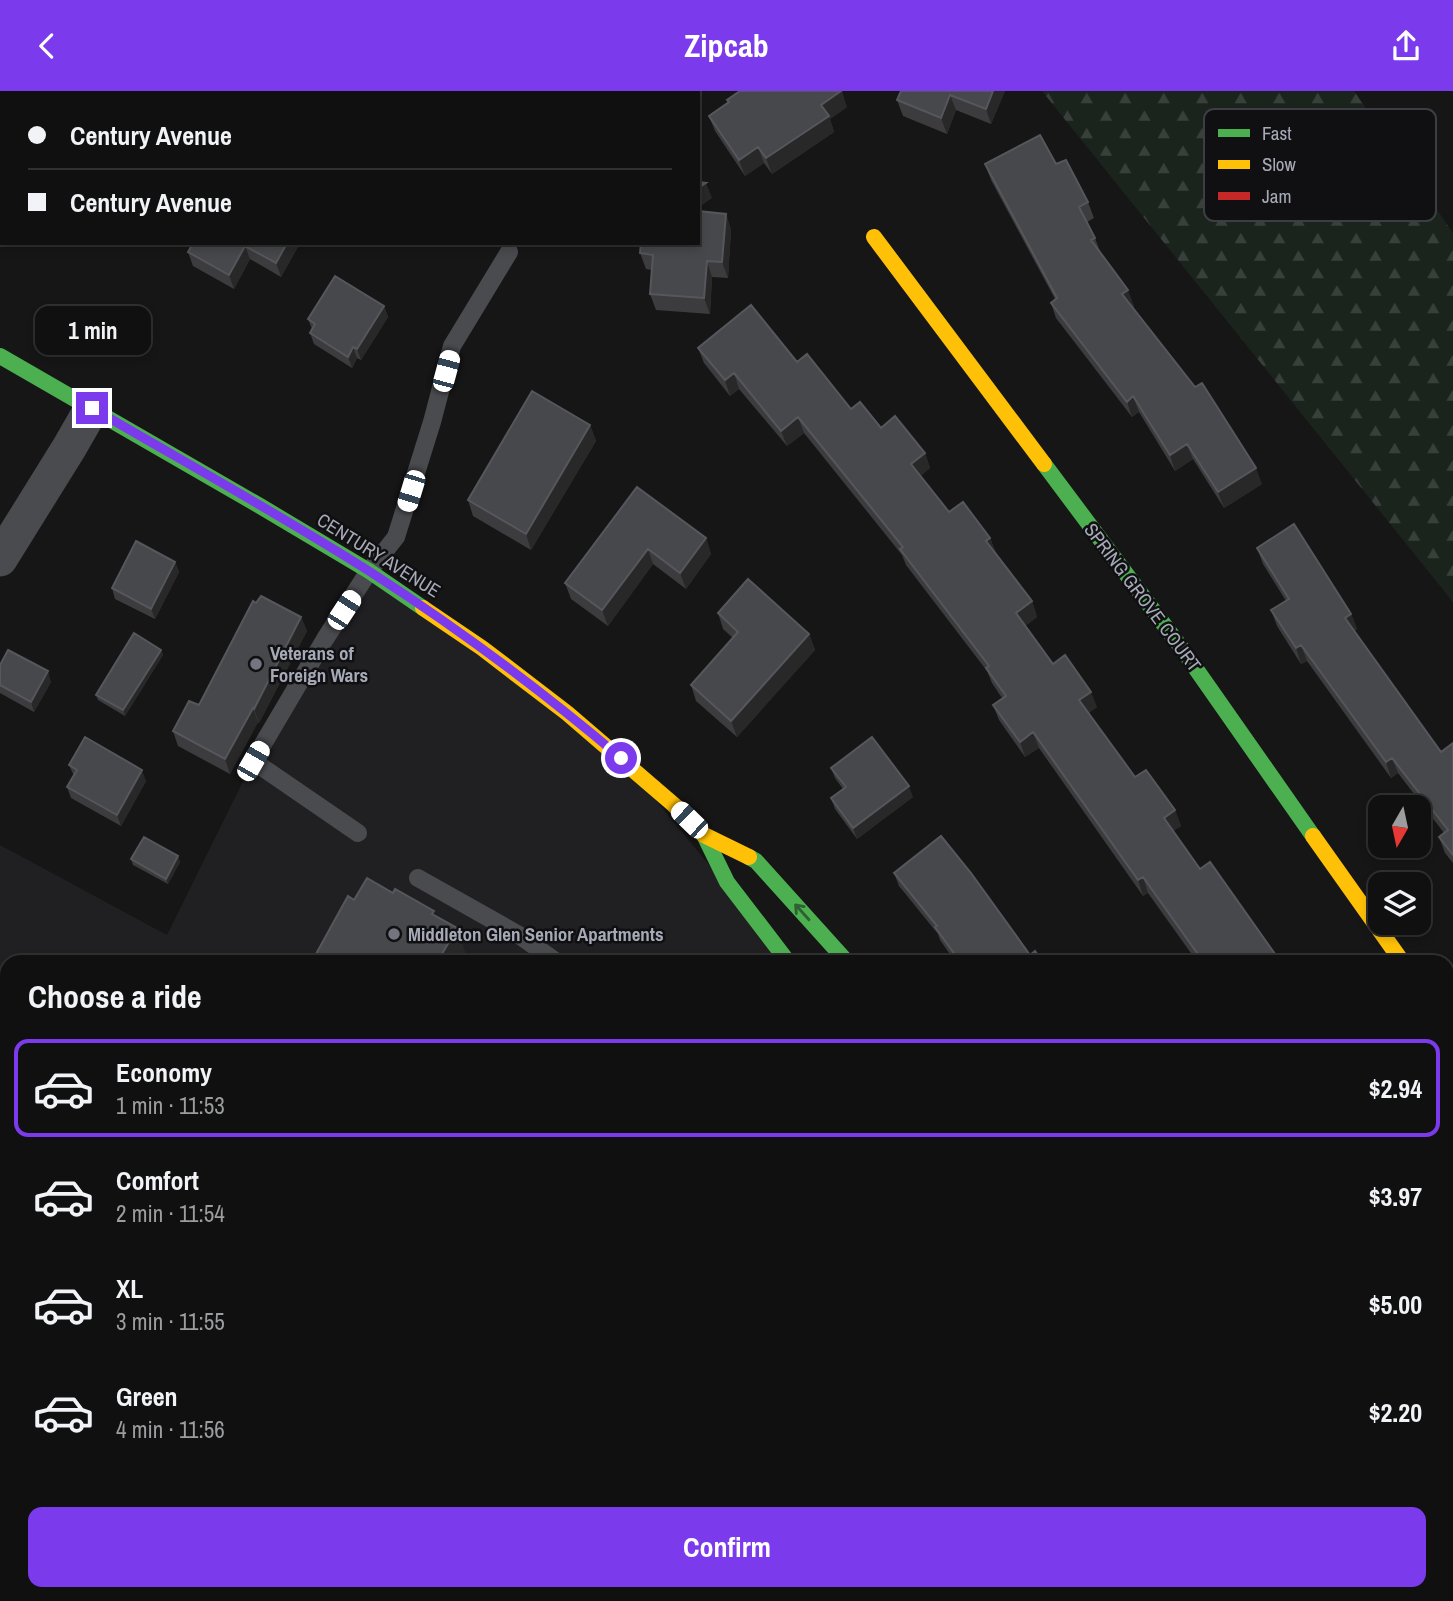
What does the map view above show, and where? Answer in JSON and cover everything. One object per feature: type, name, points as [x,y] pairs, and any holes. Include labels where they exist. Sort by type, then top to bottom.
[{"type":"main road","name":"SPRING GROVE COURT","points":[[874,237],[1180,646],[1397,955]]},
{"type":"main road","name":"CENTURY AVENUE","points":[[0,356],[369,571],[482,648],[567,713],[639,774],[704,835],[756,861],[841,955]]},
{"type":"main road","name":"CENTURY AVENUE","points":[[704,835],[727,882],[782,955]]},
{"type":"street","points":[[0,559],[92,408]]},
{"type":"lane","points":[[358,833],[253,761],[325,639],[369,571],[396,537],[432,422],[452,346],[509,252]]},
{"type":"lane","points":[[418,878],[519,936],[546,955]]},
{"type":"shaded area","points":[[369,571],[621,758],[783,955],[0,955],[0,845],[167,935],[253,761]]},
{"type":"green space","points":[[1042,91],[1354,91],[1367,109],[1204,109],[1204,221],[1436,221],[1436,209],[1453,233],[1453,602]]},
{"type":"building","points":[[740,91],[841,91],[821,105],[829,116],[766,158],[758,147],[739,160],[709,116]]},
{"type":"building","points":[[901,91],[993,91],[986,109],[950,95],[941,118],[897,100]]},
{"type":"building","points":[[1040,135],[1056,164],[1066,160],[1088,202],[1079,207],[1095,238],[1091,240],[1128,290],[1122,294],[1195,387],[1202,383],[1256,468],[1218,492],[1187,444],[1170,455],[1133,396],[1127,402],[1051,303],[1057,298],[985,164]]},
{"type":"building","points":[[700,211],[726,214],[722,262],[707,261],[704,298],[650,294],[653,255],[640,253],[641,245],[700,245]]},
{"type":"building","points":[[192,245],[286,245],[276,263],[245,246],[229,275],[188,252]]},
{"type":"building","points":[[335,276],[384,306],[357,349],[353,347],[348,357],[310,333],[315,324],[308,319]]},
{"type":"building","points":[[751,305],[797,362],[807,354],[851,409],[860,402],[881,428],[895,416],[925,453],[911,464],[949,512],[963,502],[990,538],[986,541],[1032,601],[1016,613],[1053,664],[1065,655],[1091,692],[1079,700],[1135,777],[1146,770],[1175,810],[1164,818],[1200,869],[1210,862],[1276,955],[1198,955],[1143,877],[1138,880],[1033,732],[1020,742],[993,705],[1006,696],[986,668],[989,666],[900,549],[903,547],[798,417],[781,431],[734,373],[725,380],[698,348]]},
{"type":"building","points":[[532,391],[590,425],[526,534],[468,500]]},
{"type":"building","points":[[637,487],[706,538],[680,573],[648,549],[602,610],[565,583]]},
{"type":"building","points":[[1294,524],[1351,614],[1345,618],[1441,752],[1453,743],[1453,855],[1439,837],[1448,830],[1432,809],[1432,795],[1421,795],[1392,758],[1386,762],[1301,645],[1296,648],[1271,610],[1289,599],[1257,548]]},
{"type":"building","points":[[136,541],[175,562],[151,609],[112,588]]},
{"type":"building","points":[[748,579],[809,634],[731,721],[691,685],[738,632],[718,613]]},
{"type":"building","points":[[261,596],[301,617],[225,759],[173,731],[189,701],[199,705],[253,601],[256,603]]},
{"type":"building","points":[[134,633],[161,650],[123,710],[96,695]]},
{"type":"building","points":[[8,650],[48,671],[31,702],[0,685],[0,665]]},
{"type":"building","points":[[85,737],[142,770],[117,815],[67,787],[77,770],[69,765]]},
{"type":"building","points":[[872,737],[909,786],[853,828],[831,798],[846,787],[831,768]]},
{"type":"building","points":[[941,836],[1030,955],[955,955],[935,927],[937,926],[894,873]]},
{"type":"building","points":[[144,837],[178,856],[166,879],[131,859]]},
{"type":"building","points":[[367,878],[393,893],[395,889],[434,911],[432,914],[457,928],[444,955],[315,955],[348,896],[354,900]]},
{"type":"traffic: fast","points":[[0,356],[260,506],[369,571],[423,608]]},
{"type":"traffic: fast","points":[[1044,464],[1180,646],[1313,836]]},
{"type":"traffic: fast","points":[[704,835],[727,882],[783,955]]},
{"type":"traffic: fast","points":[[749,857],[756,861],[841,955]]},
{"type":"traffic: slow","points":[[874,237],[1044,464]]},
{"type":"traffic: slow","points":[[423,608],[482,648],[567,713],[674,805],[704,835],[749,857]]},
{"type":"traffic: slow","points":[[1313,836],[1397,955]]},
{"type":"place","name":"Veterans of Foreign Wars","points":[[256,664]]},
{"type":"place","name":"Middleton Glen Senior Apartments","points":[[394,934]]},
{"type":"route","points":[[92,408],[398,590],[482,648],[621,758]]}]
